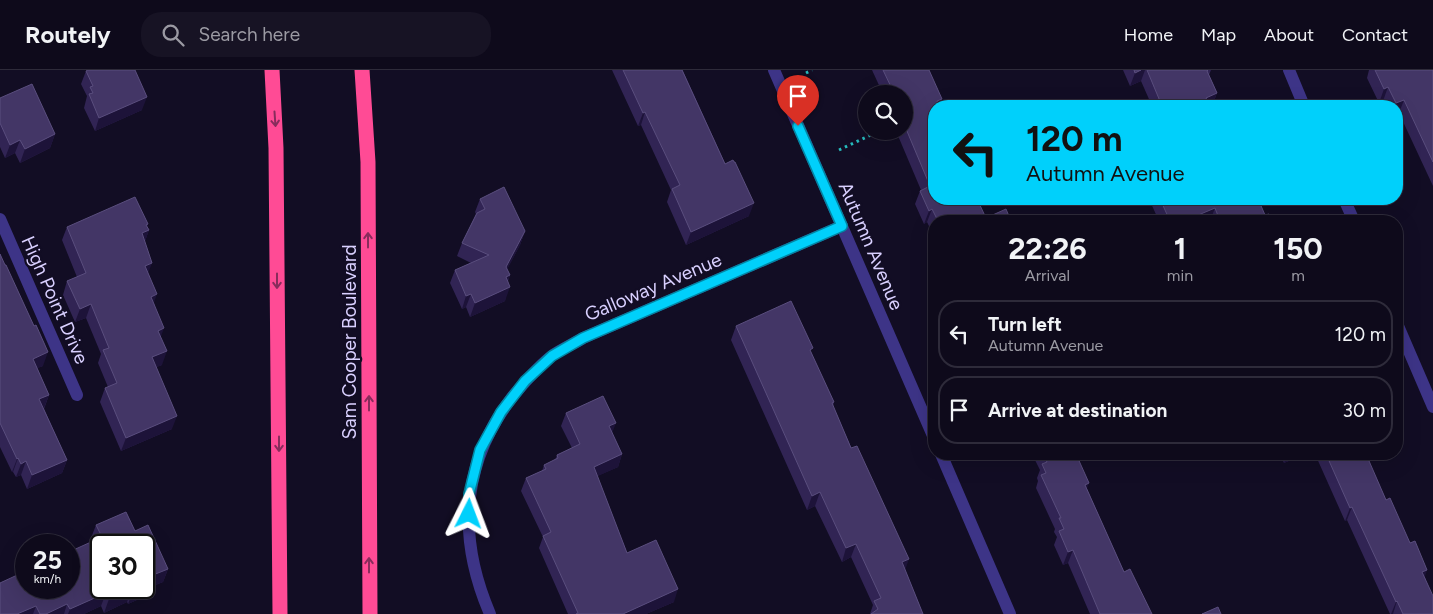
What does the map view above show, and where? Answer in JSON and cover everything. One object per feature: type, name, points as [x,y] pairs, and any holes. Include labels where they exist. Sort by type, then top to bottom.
[{"type":"highway","points":[[272,70],[276,148],[280,614]]},
{"type":"highway","name":"Sam Cooper Boulevard","points":[[362,70],[368,162],[370,614]]},
{"type":"street","name":"Autumn Avenue","points":[[774,70],[928,424]]},
{"type":"street","points":[[1289,70],[1302,100]]},
{"type":"street","name":"High Point Drive","points":[[0,219],[77,395]]},
{"type":"street","name":"Galloway Avenue","points":[[490,614],[475,573],[469,534],[469,494],[480,450],[501,412],[525,381],[552,356],[583,338],[842,226]]},
{"type":"street","points":[[1403,337],[1433,407]]},
{"type":"street","points":[[944,460],[1010,614]]},
{"type":"path","points":[[806,72],[812,70]]},
{"type":"path","points":[[839,150],[860,140]]},
{"type":"building","points":[[135,70],[147,97],[99,118],[89,94],[93,93],[90,87],[93,86],[86,71]]},
{"type":"building","points":[[623,70],[682,70],[725,164],[733,160],[735,162],[754,203],[691,232],[672,189],[680,185]]},
{"type":"building","points":[[883,70],[929,70],[942,99],[928,100],[928,181],[911,140],[913,140],[913,85],[890,85]]},
{"type":"building","points":[[1147,70],[1208,70],[1217,93],[1206,98],[1207,100],[1160,100]]},
{"type":"building","points":[[1375,70],[1433,70],[1433,162],[1404,100],[1394,100],[1388,87],[1384,89]]},
{"type":"building","points":[[32,84],[55,134],[25,149],[20,140],[10,145],[0,123],[0,98]]},
{"type":"building","points":[[504,187],[525,231],[506,267],[510,275],[506,277],[510,287],[475,303],[471,294],[466,296],[455,270],[489,255],[462,243],[477,213],[485,209],[480,199]]},
{"type":"building","points":[[928,187],[928,205],[980,205],[985,215],[935,215],[932,209],[929,211],[920,191]]},
{"type":"building","points":[[135,197],[148,224],[146,225],[149,230],[142,233],[152,263],[145,266],[157,294],[151,297],[164,328],[158,331],[167,351],[152,357],[177,416],[126,438],[105,388],[117,383],[103,350],[109,348],[91,304],[80,309],[67,281],[86,273],[67,227]]},
{"type":"building","points":[[1163,205],[1261,205],[1265,215],[1218,215],[1215,208],[1198,215],[1167,215]]},
{"type":"building","points":[[1006,209],[1008,215],[993,215]]},
{"type":"building","points":[[0,254],[48,352],[33,359],[49,395],[39,399],[67,460],[32,475],[26,461],[21,464],[17,459],[0,423]]},
{"type":"building","points":[[791,301],[813,348],[810,350],[834,402],[832,403],[851,448],[857,446],[909,559],[902,562],[923,614],[871,614],[878,609],[874,601],[881,598],[856,544],[846,548],[820,492],[812,496],[736,326]]},
{"type":"building","points":[[603,396],[616,423],[609,426],[622,454],[594,467],[627,553],[656,540],[678,589],[623,614],[576,614],[578,613],[543,536],[551,532],[526,478],[546,469],[544,465],[558,458],[557,455],[580,444],[566,413]]},
{"type":"building","points":[[1046,460],[1079,460],[1089,483],[1085,485],[1124,572],[1130,569],[1152,614],[1100,614],[1073,550],[1068,552],[1059,531],[1064,529],[1059,518],[1061,518],[1041,475],[1046,473],[1042,464],[1047,462]]},
{"type":"building","points":[[1329,460],[1369,460],[1386,500],[1390,498],[1410,543],[1415,541],[1427,570],[1422,572],[1433,596],[1433,614],[1403,614],[1352,507],[1350,508]]},
{"type":"building","points":[[126,512],[135,531],[148,525],[152,534],[100,534],[96,525]]},
{"type":"building","points":[[155,540],[168,569],[155,574]]},
{"type":"building","points":[[90,542],[90,599],[92,599],[70,609],[67,604],[46,614],[40,614],[36,606],[17,614],[0,614],[0,583],[15,576],[15,599],[80,599],[80,547]]},
{"type":"building","points":[[1218,607],[1221,614],[1202,614]]},
{"type":"route","points":[[469,514],[469,494],[480,450],[501,412],[525,381],[552,356],[583,338],[842,226],[798,126]]}]
